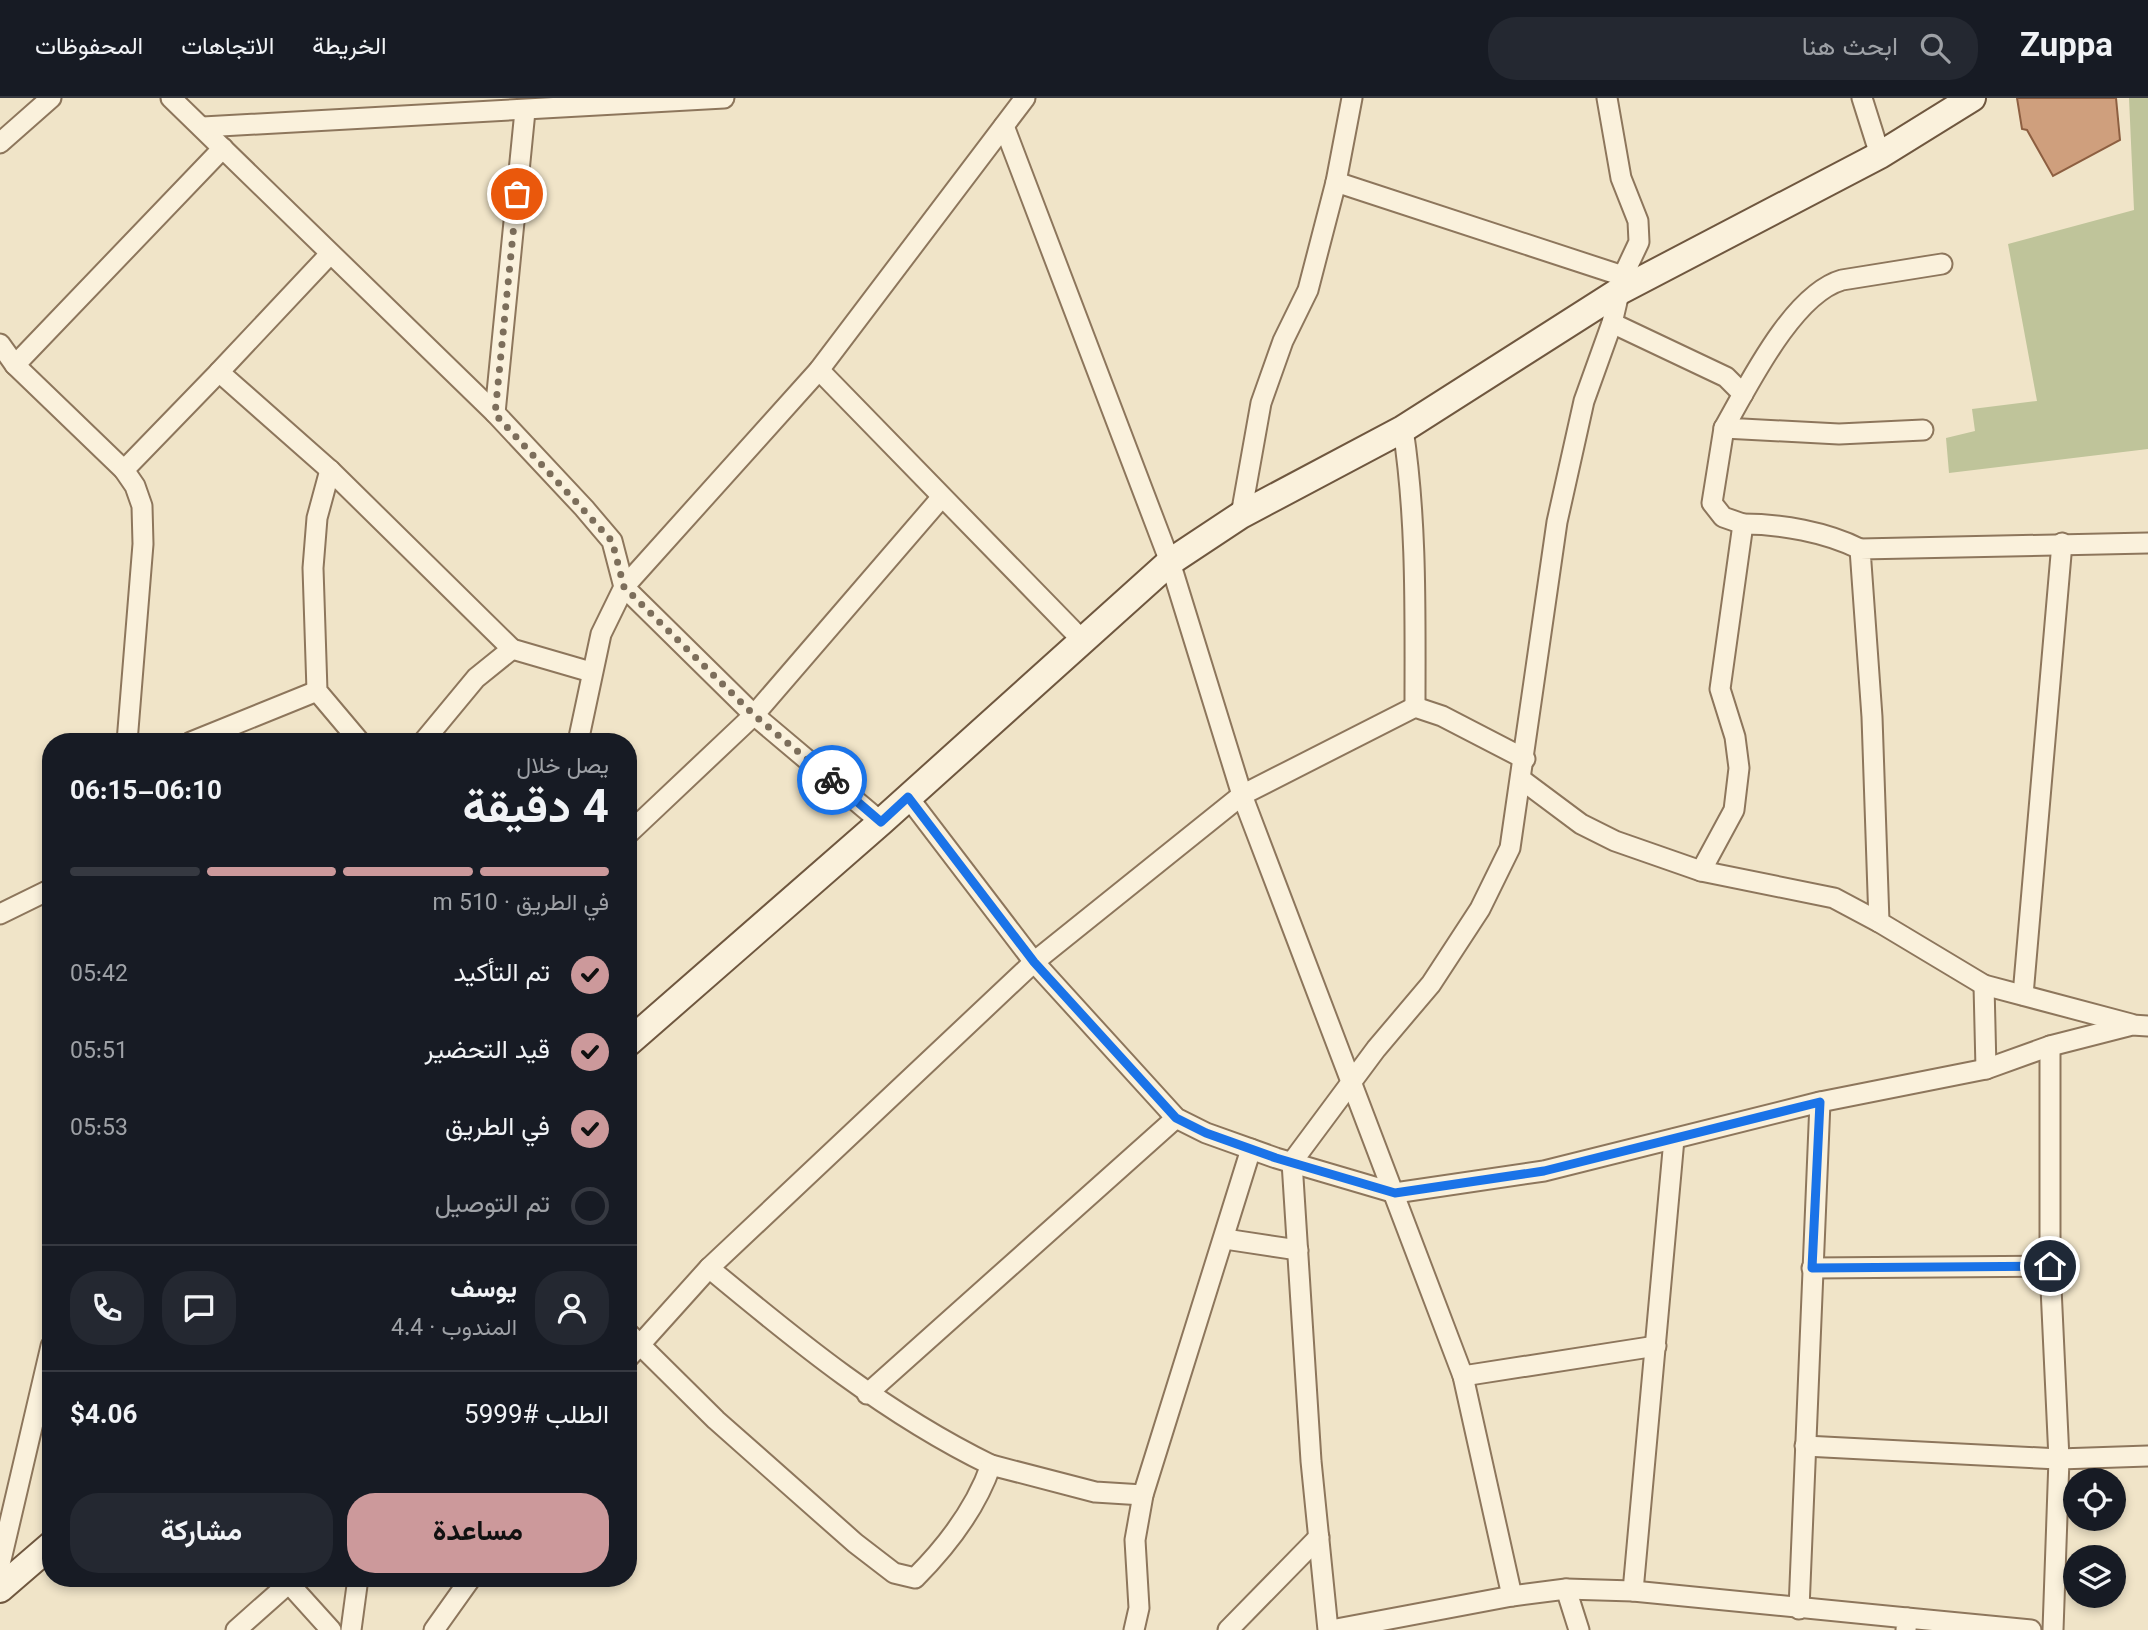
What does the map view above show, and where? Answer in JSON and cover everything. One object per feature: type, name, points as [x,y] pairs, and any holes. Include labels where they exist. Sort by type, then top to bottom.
[{"type":"street","points":[[0,143],[51,98]]},
{"type":"street","points":[[171,98],[495,414],[612,541],[624,587],[754,715],[881,822]]},
{"type":"street","points":[[203,127],[724,98]]},
{"type":"street","points":[[580,733],[601,634],[624,587],[819,370],[1025,98]]},
{"type":"street","points":[[1241,515],[1261,403],[1283,341],[1308,290],[1336,182],[1352,98]]},
{"type":"street","points":[[1607,98],[1621,178],[1638,221],[1639,242],[1621,284],[1612,323],[1584,401],[1557,522],[1522,780],[1510,848],[1480,909],[1431,984],[1376,1049],[1293,1162],[1319,1537],[1330,1630],[1511,1596],[1566,1589],[1633,1591],[1907,1624],[2031,1630]]},
{"type":"street","points":[[1862,98],[1880,155]]},
{"type":"street","points":[[637,1034],[881,822],[1170,562],[1241,515],[1403,429],[1621,284],[1880,155],[1972,98]]},
{"type":"street","points":[[495,414],[525,111]]},
{"type":"street","points":[[1004,126],[1170,562],[1242,794],[1463,1376],[1511,1596]]},
{"type":"street","points":[[15,365],[223,148]]},
{"type":"street","points":[[1336,182],[1621,284]]},
{"type":"street","points":[[124,470],[330,254]]},
{"type":"street","points":[[1942,264],[1829,284],[1813,295],[1743,394],[1724,428],[1712,503],[1723,517],[1743,524],[1769,524],[1844,541],[1860,549],[2148,543]]},
{"type":"street","points":[[1612,323],[1726,377],[1743,394]]},
{"type":"street","points":[[0,344],[15,365],[124,470],[135,486],[142,506],[143,544],[128,733]]},
{"type":"street","points":[[819,370],[1084,642]]},
{"type":"street","points":[[219,372],[330,470],[512,649],[591,672]]},
{"type":"street","points":[[1724,428],[1839,434],[1923,430]]},
{"type":"street","points":[[1403,429],[1411,482],[1414,550],[1415,707]]},
{"type":"street","points":[[330,470],[317,518],[313,568],[317,691],[352,733]]},
{"type":"street","points":[[637,826],[754,715],[941,498]]},
{"type":"street","points":[[1701,871],[1734,810],[1739,768],[1735,737],[1720,689],[1743,524]]},
{"type":"street","points":[[2023,995],[2062,543]]},
{"type":"street","points":[[1860,549],[1872,718],[1879,922]]},
{"type":"street","points":[[431,733],[476,678],[512,649]]},
{"type":"street","points":[[213,733],[317,691]]},
{"type":"street","points":[[637,1340],[709,1268],[1034,962],[1242,794],[1415,707],[1442,716],[1525,759]]},
{"type":"street","points":[[1522,780],[1581,824],[1615,841],[1701,871],[1834,898],[1984,985],[2140,1025]]},
{"type":"street","points":[[908,797],[1034,962],[1176,1118],[1251,1149],[1395,1193],[1544,1171],[1820,1102],[1986,1069],[2050,1046],[2140,1025]]},
{"type":"street","points":[[0,914],[42,893]]},
{"type":"street","points":[[1984,985],[1986,1069]]},
{"type":"street","points":[[2050,1046],[2050,1266],[2059,1459],[2053,1630]]},
{"type":"street","points":[[1799,1609],[1820,1102]]},
{"type":"street","points":[[867,1394],[1176,1118]]},
{"type":"street","points":[[1633,1591],[1674,1139]]},
{"type":"street","points":[[1134,1630],[1139,1608],[1135,1540],[1143,1495],[1251,1149]]},
{"type":"street","points":[[1225,1239],[1298,1250]]},
{"type":"street","points":[[1812,1268],[2050,1266]]},
{"type":"street","points":[[709,1268],[817,1358],[923,1430],[991,1465],[1095,1492],[1143,1495]]},
{"type":"street","points":[[1463,1376],[1656,1346]]},
{"type":"street","points":[[637,1349],[894,1573],[915,1578],[944,1547],[982,1490],[991,1465]]},
{"type":"street","points":[[0,1564],[42,1384]]},
{"type":"street","points":[[1805,1446],[2059,1459],[2148,1456]]},
{"type":"street","points":[[1228,1630],[1319,1537]]},
{"type":"street","points":[[0,1589],[42,1553]]},
{"type":"street","points":[[236,1630],[280,1587]]},
{"type":"street","points":[[292,1587],[331,1630]]},
{"type":"street","points":[[351,1630],[357,1587]]},
{"type":"street","points":[[435,1630],[465,1587]]},
{"type":"street","points":[[1566,1589],[1578,1630]]},
{"type":"green space","points":[[2129,98],[2148,98],[2148,449],[1949,473],[1946,438],[1975,431],[1972,409],[2037,401],[2008,244],[2134,210]]},
{"type":"building","points":[[2017,98],[2116,98],[2120,140],[2053,176],[2027,130],[2022,129]]},
{"type":"way so far","points":[[517,194],[495,414],[612,541],[624,587],[754,715],[832,780]]},
{"type":"route","points":[[832,780],[881,822],[908,797],[1034,962],[1176,1118],[1206,1133],[1276,1158],[1395,1193],[1544,1171],[1820,1102],[1812,1268],[2050,1266]]}]
